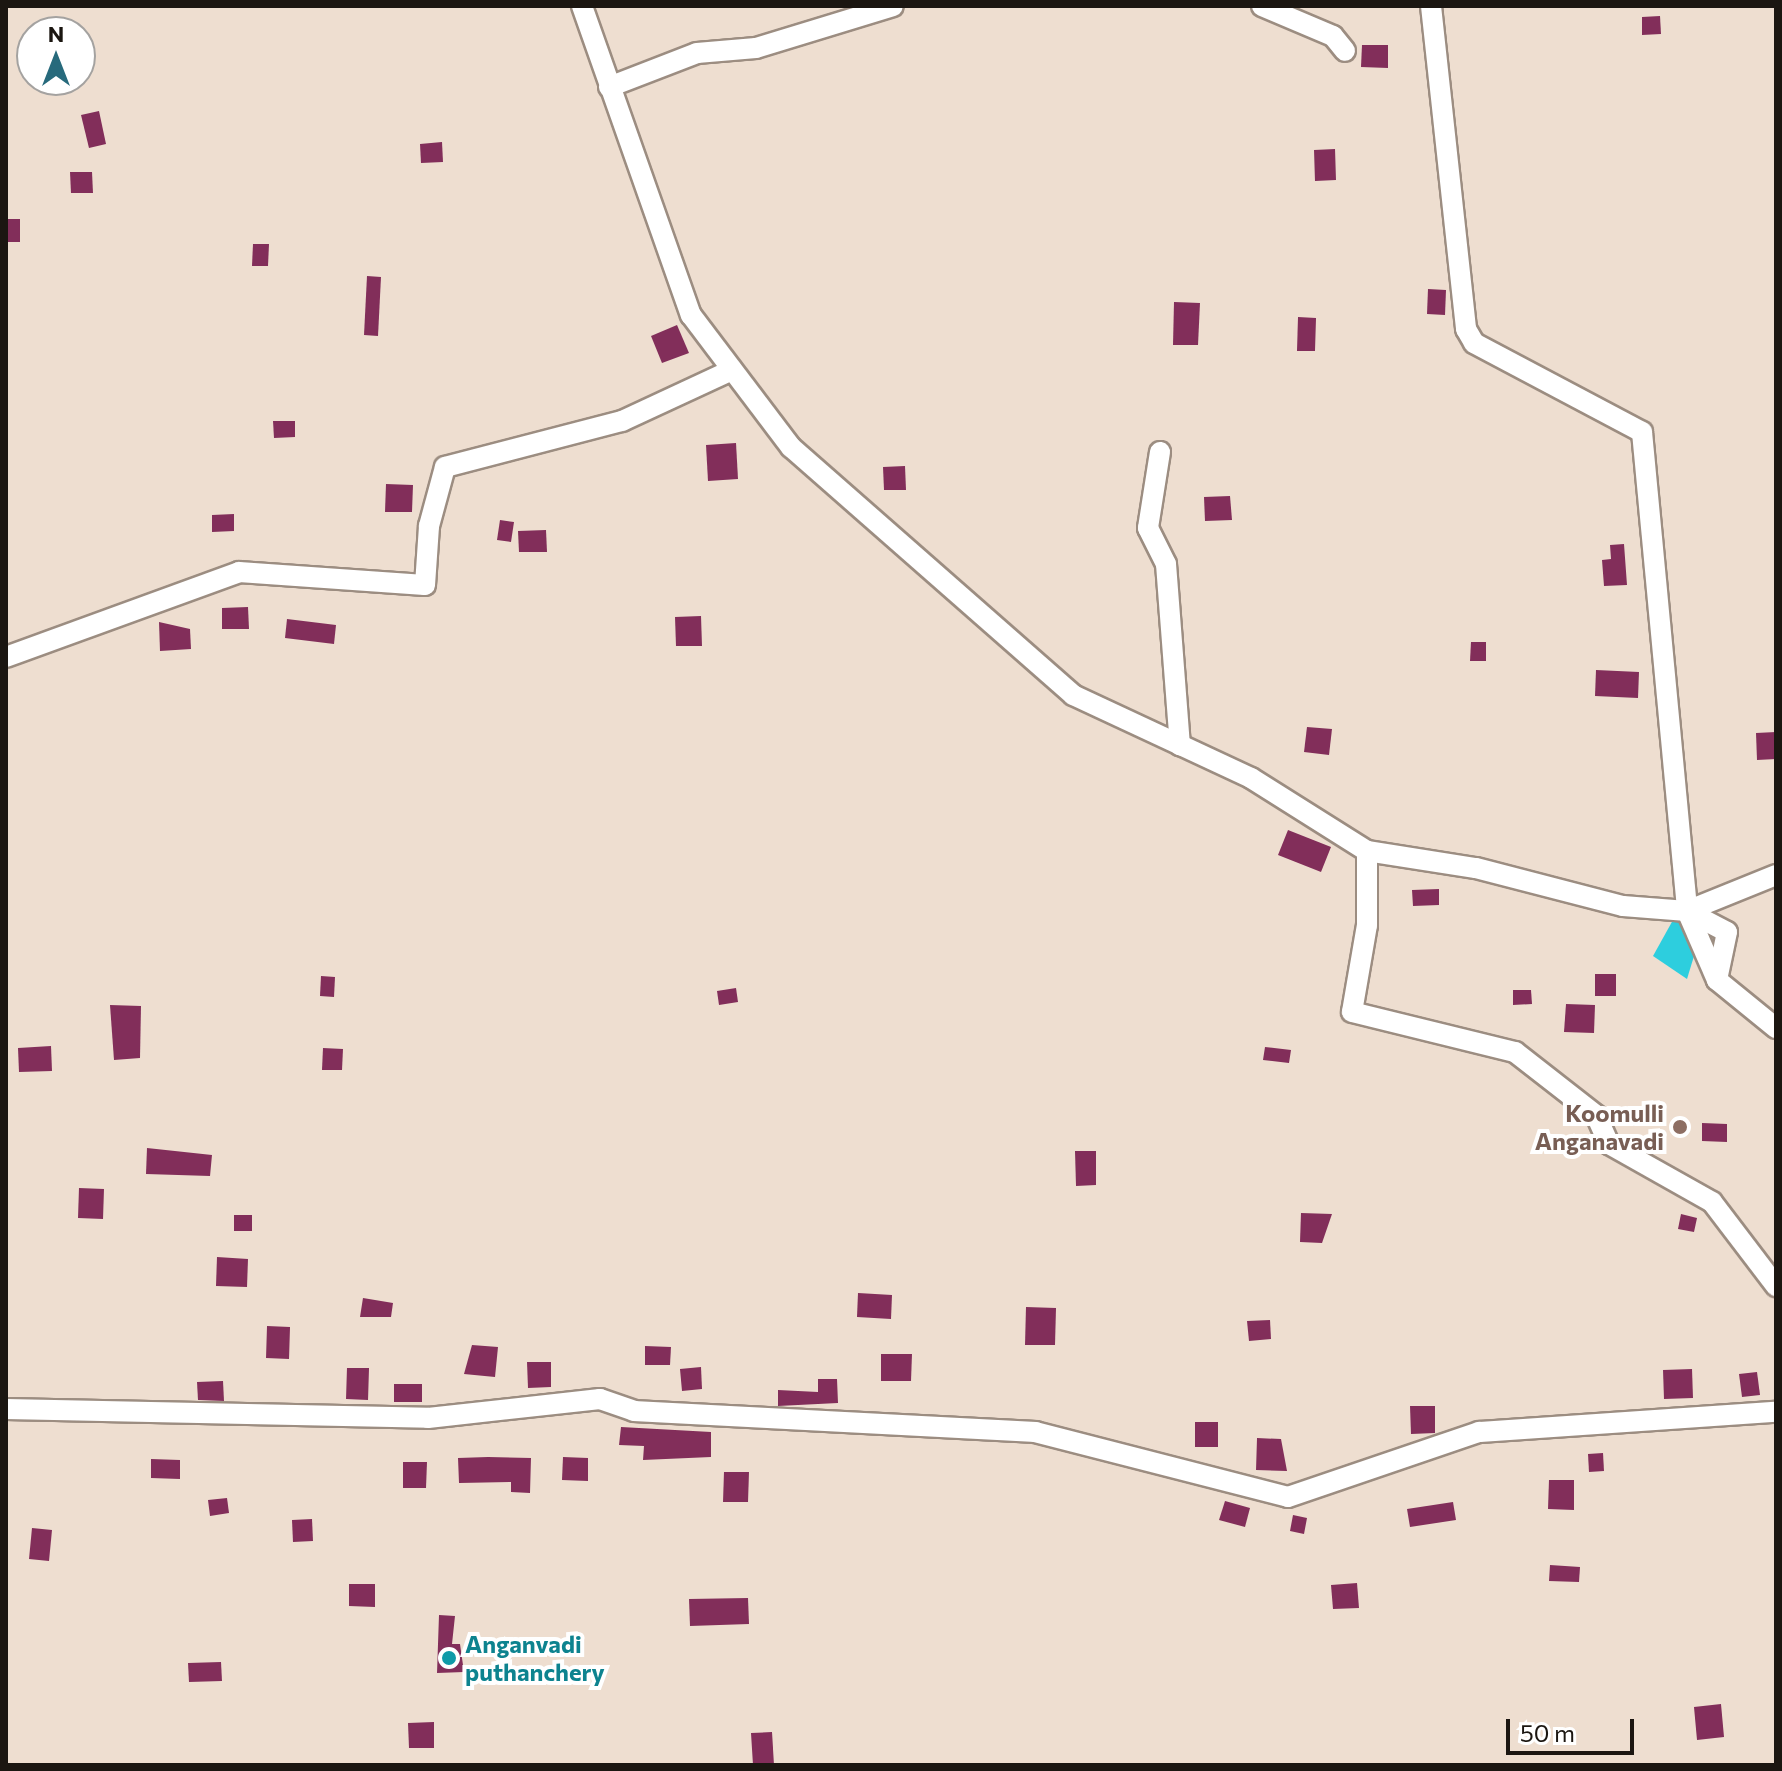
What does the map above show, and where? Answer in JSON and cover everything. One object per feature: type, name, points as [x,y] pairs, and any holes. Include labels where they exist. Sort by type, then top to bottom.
[{"type":"street","points":[[582,6],[691,315],[791,447],[1073,695],[1251,778],[1367,851],[1476,868],[1623,906],[1687,911],[1727,932],[1717,980]]},
{"type":"street","points":[[609,87],[697,53],[756,48],[893,6]]},
{"type":"street","points":[[1262,6],[1333,36],[1345,51]]},
{"type":"street","points":[[1431,6],[1466,329],[1474,343],[1642,432],[1687,911],[1717,980],[1776,1028]]},
{"type":"street","points":[[6,657],[239,572],[425,585],[429,526],[445,467],[622,421],[732,370]]},
{"type":"street","points":[[1160,452],[1148,528],[1166,564],[1180,745]]},
{"type":"street","points":[[1367,851],[1367,925],[1352,1012],[1515,1052],[1596,1115],[1609,1144],[1712,1202],[1776,1286]]},
{"type":"street","points":[[1687,911],[1776,875]]},
{"type":"street","points":[[6,1409],[428,1418],[600,1399],[634,1411],[1035,1432],[1288,1497],[1479,1432],[1776,1412]]},
{"type":"water","points":[[1673,920],[1682,920],[1698,943],[1687,979],[1653,956]]},
{"type":"building","points":[[1660,16],[1661,34],[1642,35],[1642,17]]},
{"type":"building","points":[[1362,45],[1388,45],[1388,68],[1361,67]]},
{"type":"building","points":[[99,111],[106,144],[89,148],[81,115]]},
{"type":"building","points":[[442,142],[443,162],[421,163],[420,144]]},
{"type":"building","points":[[1335,149],[1336,180],[1315,181],[1314,150]]},
{"type":"building","points":[[70,172],[92,172],[93,193],[71,193]]},
{"type":"building","points":[[6,219],[20,219],[20,242],[6,242]]},
{"type":"building","points":[[253,244],[269,244],[268,266],[252,266]]},
{"type":"building","points":[[367,276],[381,277],[378,336],[364,335]]},
{"type":"building","points":[[1428,289],[1446,290],[1445,315],[1427,314]]},
{"type":"building","points":[[1174,302],[1200,303],[1198,345],[1173,345]]},
{"type":"building","points":[[1298,317],[1316,318],[1315,351],[1297,351]]},
{"type":"building","points":[[677,325],[689,353],[662,363],[651,336]]},
{"type":"building","points":[[273,421],[295,421],[295,437],[274,438]]},
{"type":"building","points":[[736,443],[738,479],[708,481],[706,445]]},
{"type":"building","points":[[905,466],[906,490],[884,490],[883,467]]},
{"type":"building","points":[[386,484],[413,485],[412,512],[385,512]]},
{"type":"building","points":[[1230,496],[1232,520],[1205,521],[1204,497]]},
{"type":"building","points":[[234,514],[234,531],[212,532],[212,515]]},
{"type":"building","points":[[500,520],[514,522],[511,542],[497,540]]},
{"type":"building","points":[[546,530],[547,552],[519,552],[518,531]]},
{"type":"building","points":[[1624,544],[1627,585],[1604,586],[1602,560],[1611,559],[1610,545]]},
{"type":"building","points":[[248,607],[249,629],[222,629],[222,608]]},
{"type":"building","points":[[701,616],[702,646],[676,646],[675,617]]},
{"type":"building","points":[[287,619],[336,625],[334,644],[285,638]]},
{"type":"building","points":[[159,622],[190,629],[191,649],[160,651]]},
{"type":"building","points":[[1471,642],[1486,642],[1486,661],[1470,661]]},
{"type":"building","points":[[1596,670],[1639,672],[1638,698],[1595,696]]},
{"type":"building","points":[[1307,727],[1332,729],[1329,755],[1304,752]]},
{"type":"building","points":[[1776,732],[1776,759],[1757,760],[1756,733]]},
{"type":"building","points":[[1288,830],[1331,847],[1321,872],[1278,855]]},
{"type":"building","points":[[1439,889],[1439,905],[1413,906],[1412,890]]},
{"type":"building","points":[[1595,974],[1616,974],[1616,996],[1595,996]]},
{"type":"building","points":[[321,976],[335,977],[334,997],[320,996]]},
{"type":"building","points":[[736,988],[738,1002],[719,1005],[717,991]]},
{"type":"building","points":[[1513,990],[1531,990],[1532,1004],[1513,1005]]},
{"type":"building","points":[[1566,1004],[1595,1005],[1594,1033],[1564,1032]]},
{"type":"building","points":[[110,1005],[141,1006],[140,1058],[114,1060]]},
{"type":"building","points":[[51,1046],[52,1071],[19,1072],[18,1048]]},
{"type":"building","points":[[1265,1047],[1291,1050],[1289,1063],[1263,1060]]},
{"type":"building","points":[[323,1048],[343,1049],[342,1070],[322,1070]]},
{"type":"building","points":[[1702,1123],[1727,1124],[1727,1142],[1702,1141]]},
{"type":"building","points":[[147,1148],[212,1155],[210,1176],[146,1174]]},
{"type":"building","points":[[1075,1151],[1096,1151],[1096,1185],[1076,1186]]},
{"type":"building","points":[[79,1188],[104,1189],[103,1219],[78,1218]]},
{"type":"building","points":[[1301,1213],[1332,1214],[1322,1243],[1300,1242]]},
{"type":"building","points":[[1681,1214],[1697,1218],[1694,1232],[1678,1229]]},
{"type":"building","points":[[234,1215],[252,1215],[252,1231],[234,1231]]},
{"type":"building","points":[[217,1257],[248,1259],[247,1287],[216,1286]]},
{"type":"building","points":[[858,1293],[892,1295],[891,1319],[857,1317]]},
{"type":"building","points":[[363,1298],[393,1303],[391,1317],[360,1317]]},
{"type":"building","points":[[1026,1307],[1056,1308],[1055,1345],[1025,1345]]},
{"type":"building","points":[[1270,1320],[1271,1339],[1249,1341],[1247,1321]]},
{"type":"building","points":[[267,1326],[290,1327],[289,1359],[266,1358]]},
{"type":"building","points":[[472,1345],[498,1347],[495,1377],[464,1374]]},
{"type":"building","points":[[645,1346],[671,1347],[670,1365],[645,1365]]},
{"type":"building","points":[[881,1354],[912,1354],[911,1381],[881,1381]]},
{"type":"building","points":[[527,1362],[551,1362],[551,1387],[528,1388]]},
{"type":"building","points":[[701,1367],[702,1389],[682,1391],[680,1369]]},
{"type":"building","points":[[347,1368],[369,1368],[368,1400],[346,1399]]},
{"type":"building","points":[[1692,1369],[1693,1398],[1664,1399],[1663,1370]]},
{"type":"building","points":[[1757,1372],[1760,1395],[1742,1397],[1739,1374]]},
{"type":"building","points":[[818,1379],[837,1379],[838,1403],[778,1406],[778,1390],[818,1392]]},
{"type":"building","points":[[223,1381],[224,1401],[198,1400],[197,1382]]},
{"type":"building","points":[[394,1384],[422,1384],[422,1402],[394,1402]]},
{"type":"building","points":[[1410,1406],[1435,1406],[1435,1433],[1411,1434]]},
{"type":"building","points":[[1195,1422],[1218,1422],[1218,1447],[1195,1447]]},
{"type":"building","points":[[621,1427],[711,1432],[711,1457],[643,1460],[644,1446],[619,1445]]},
{"type":"building","points":[[1257,1438],[1281,1439],[1287,1471],[1256,1470]]},
{"type":"building","points":[[1603,1453],[1604,1471],[1589,1472],[1588,1454]]},
{"type":"building","points":[[563,1457],[588,1458],[588,1481],[562,1480]]},
{"type":"building","points":[[458,1458],[531,1458],[530,1493],[511,1492],[511,1482],[459,1483]]},
{"type":"building","points":[[151,1459],[180,1460],[180,1479],[151,1478]]},
{"type":"building","points":[[403,1462],[427,1462],[426,1488],[403,1488]]},
{"type":"building","points":[[724,1472],[749,1472],[748,1502],[723,1502]]},
{"type":"building","points":[[1549,1480],[1574,1480],[1574,1510],[1548,1509]]},
{"type":"building","points":[[227,1498],[229,1513],[210,1516],[208,1500]]},
{"type":"building","points":[[1225,1501],[1250,1508],[1245,1527],[1219,1520]]},
{"type":"building","points":[[1453,1502],[1456,1520],[1410,1527],[1407,1509]]},
{"type":"building","points":[[1293,1515],[1307,1518],[1304,1534],[1290,1531]]},
{"type":"building","points":[[312,1519],[313,1541],[293,1542],[292,1520]]},
{"type":"building","points":[[32,1528],[52,1530],[49,1561],[29,1559]]},
{"type":"building","points":[[1550,1565],[1580,1567],[1579,1582],[1549,1581]]},
{"type":"building","points":[[1357,1583],[1359,1608],[1333,1609],[1331,1585]]},
{"type":"building","points":[[349,1584],[375,1584],[375,1607],[349,1606]]},
{"type":"building","points":[[748,1598],[749,1624],[690,1626],[689,1599]]},
{"type":"building","name":"Anganvadi puthanchery","points":[[439,1615],[455,1616],[452,1644],[460,1644],[464,1672],[437,1673]]},
{"type":"building","points":[[221,1662],[222,1681],[189,1682],[188,1663]]},
{"type":"building","points":[[1721,1704],[1724,1737],[1697,1740],[1694,1707]]},
{"type":"building","points":[[434,1722],[434,1748],[409,1748],[408,1723]]},
{"type":"building","points":[[772,1732],[774,1765],[753,1765],[751,1733]]},
{"type":"place","name":"Koomulli Anganavadi","points":[[1680,1127]]},
{"type":"place","name":"Anganvadi puthanchery","points":[[449,1658]]}]
